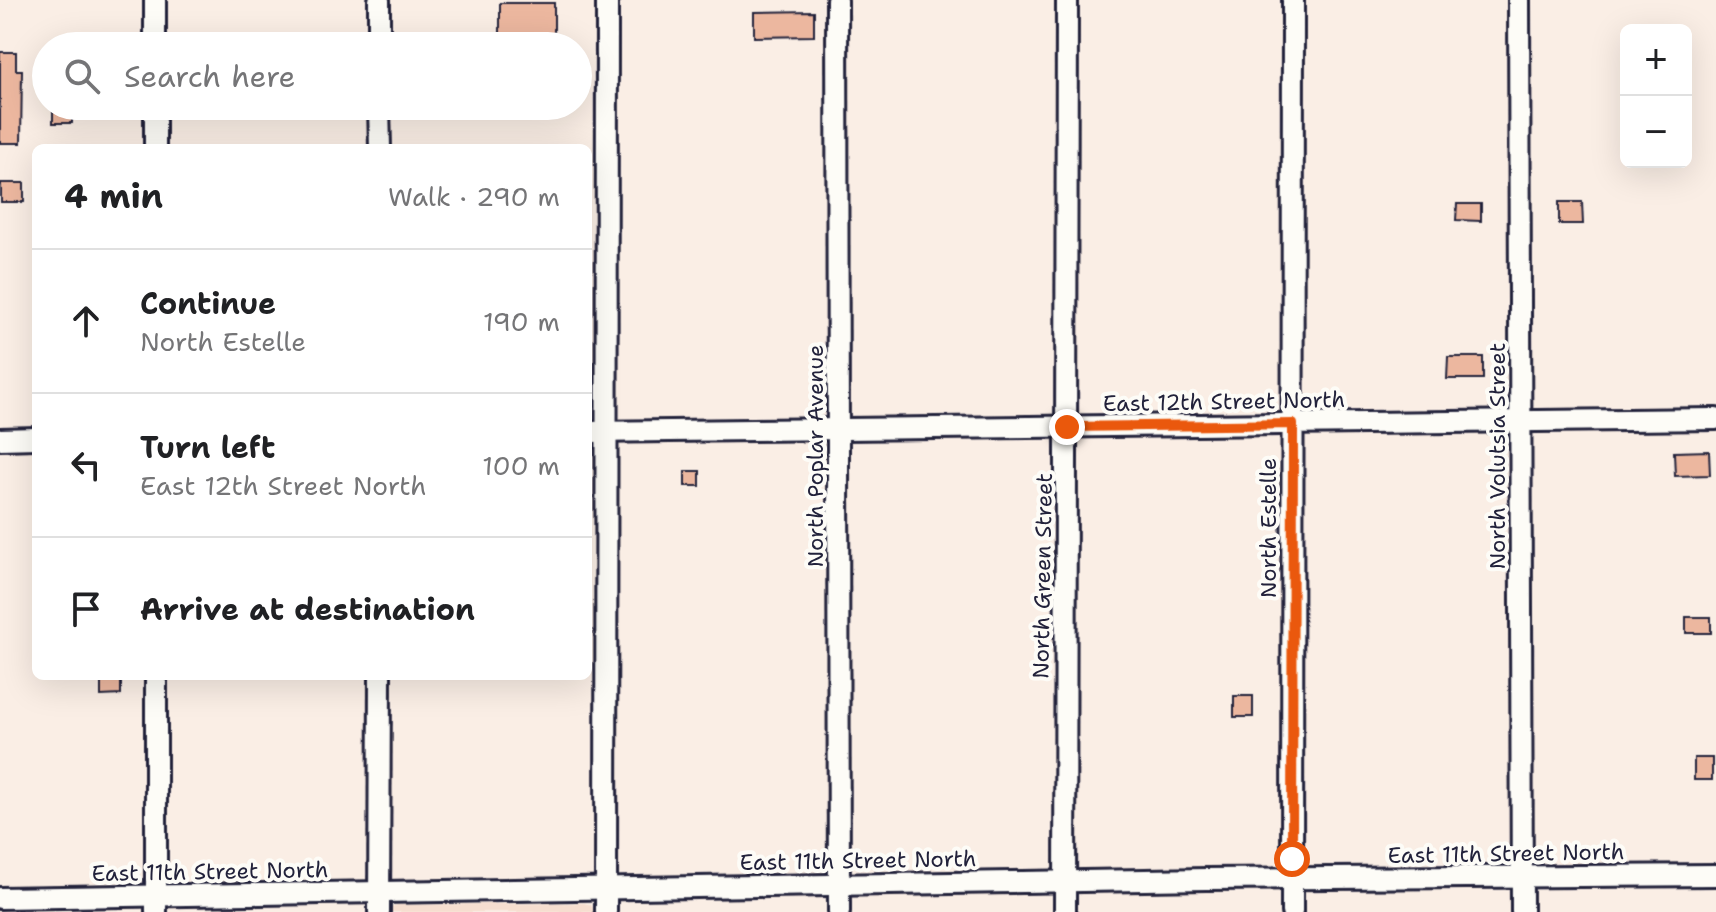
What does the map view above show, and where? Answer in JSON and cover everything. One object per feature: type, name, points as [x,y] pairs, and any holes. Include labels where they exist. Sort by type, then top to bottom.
[{"type":"street","points":[[155,0],[155,32]]},
{"type":"street","points":[[379,0],[379,32]]},
{"type":"street","points":[[606,912],[597,432],[607,0]]},
{"type":"street","name":"North Poplar Avenue","points":[[837,0],[839,912]]},
{"type":"street","name":"North Green Street","points":[[1065,912],[1067,0]]},
{"type":"street","name":"North Estelle","points":[[1292,912],[1293,0]]},
{"type":"street","name":"North Volutsia Street","points":[[1519,0],[1522,912]]},
{"type":"street","points":[[155,120],[155,144]]},
{"type":"street","points":[[379,120],[380,144]]},
{"type":"street","name":"East 12th Street North","points":[[597,432],[1716,419]]},
{"type":"street","points":[[0,439],[32,438]]},
{"type":"street","points":[[156,680],[156,904]]},
{"type":"street","points":[[379,902],[380,680]]},
{"type":"street","name":"East 11th Street North","points":[[0,898],[156,904],[379,902],[606,888],[1716,875]]},
{"type":"shaded area","points":[[398,905],[591,905],[595,912],[388,912]]},
{"type":"building","points":[[500,3],[554,3],[554,32],[500,32]]},
{"type":"building","points":[[814,11],[814,36],[754,37],[754,12]]},
{"type":"building","points":[[0,52],[16,52],[16,70],[22,70],[21,143],[0,143]]},
{"type":"building","points":[[53,120],[72,120],[72,123],[53,123]]},
{"type":"building","points":[[1,183],[24,183],[24,202],[1,202]]},
{"type":"building","points":[[1559,202],[1582,202],[1583,224],[1559,224]]},
{"type":"building","points":[[1457,204],[1481,204],[1481,221],[1456,220]]},
{"type":"building","points":[[1448,357],[1483,357],[1483,379],[1447,379]]},
{"type":"building","points":[[1709,451],[1710,475],[1675,476],[1674,452]]},
{"type":"building","points":[[685,471],[700,471],[700,486],[685,486]]},
{"type":"building","points":[[1686,617],[1711,617],[1711,633],[1686,633]]},
{"type":"building","points":[[101,680],[121,680],[121,695],[101,696]]},
{"type":"building","points":[[1234,696],[1253,696],[1253,717],[1234,717]]},
{"type":"building","points":[[1694,758],[1712,758],[1712,780],[1694,780]]},
{"type":"route","points":[[1067,427],[1293,424],[1292,859]]}]
